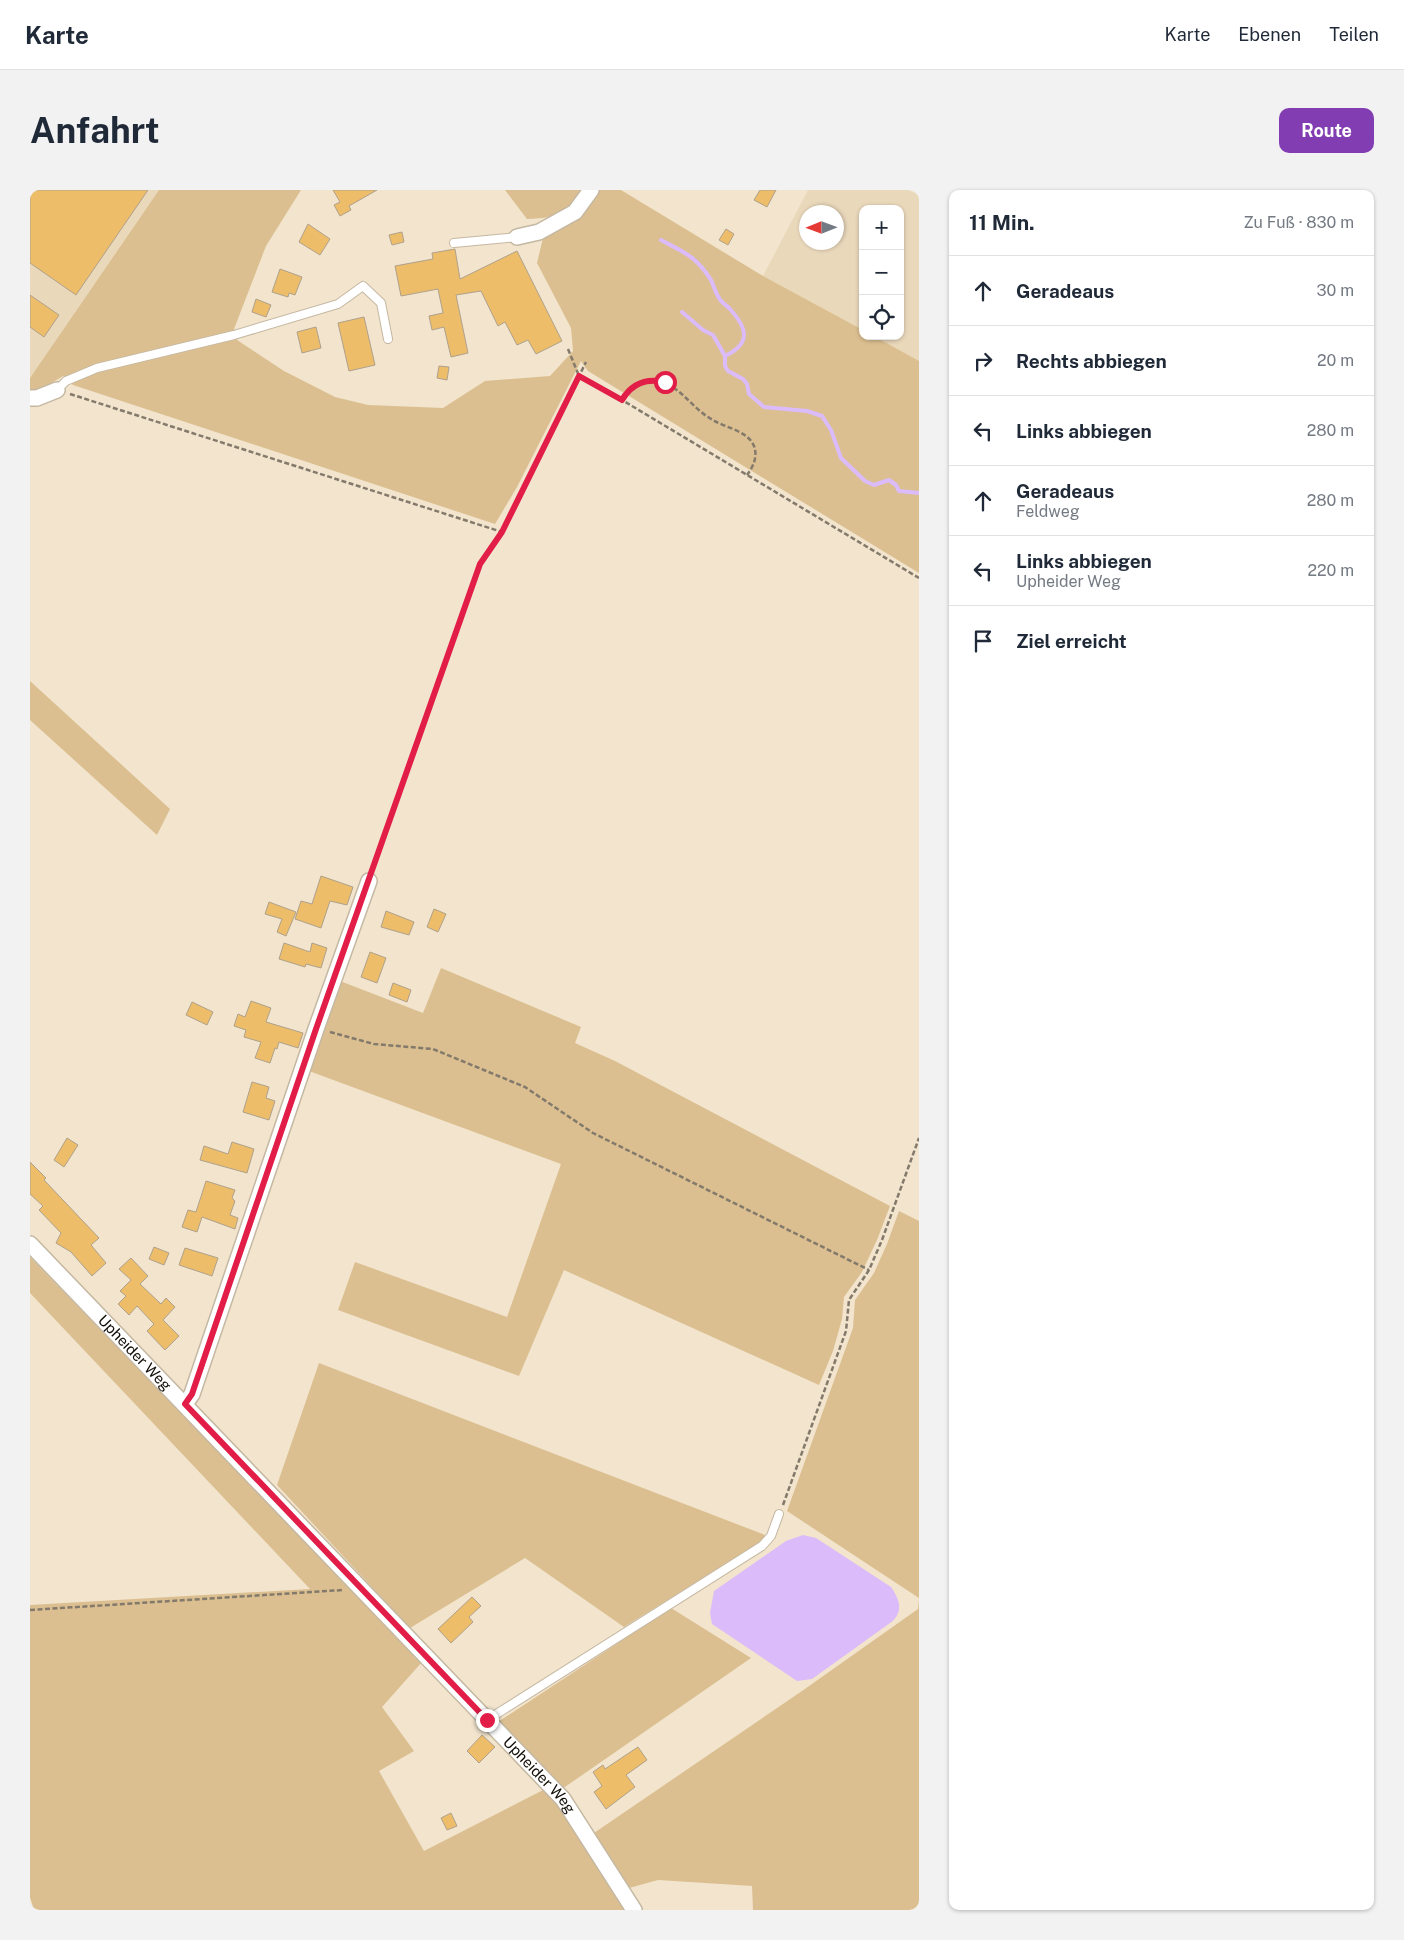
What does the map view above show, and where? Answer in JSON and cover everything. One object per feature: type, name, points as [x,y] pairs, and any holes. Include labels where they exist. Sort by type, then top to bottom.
[{"type":"street","points":[[517,237],[539,232],[575,212],[592,190]]},
{"type":"street","points":[[30,398],[37,398],[58,390]]},
{"type":"street","points":[[185,1404],[192,1394],[368,881]]},
{"type":"street","name":"Upheider Weg","points":[[30,1244],[563,1799],[634,1910]]},
{"type":"lane","points":[[454,242],[517,237]]},
{"type":"lane","points":[[58,390],[66,381],[97,368],[234,336],[338,304],[363,286],[381,303],[388,339]]},
{"type":"lane","points":[[487,1720],[762,1546],[771,1536],[779,1514]]},
{"type":"path","points":[[568,350],[579,376],[919,578]]},
{"type":"path","points":[[368,881],[480,564],[502,532],[586,362]]},
{"type":"path","points":[[622,400],[628,390],[638,384],[656,380],[665,382],[712,420],[748,437],[755,448],[755,455],[753,467],[747,475]]},
{"type":"path","points":[[58,390],[502,532]]},
{"type":"path","points":[[316,1029],[374,1044],[433,1049],[525,1086],[593,1133],[869,1270]]},
{"type":"path","points":[[779,1514],[846,1331],[850,1300],[869,1270],[882,1240],[919,1138]]},
{"type":"path","points":[[30,1610],[360,1589]]},
{"type":"shaded area","points":[[30,190],[159,190],[30,378]]},
{"type":"shaded area","points":[[159,190],[301,190],[266,246],[234,329],[237,340],[284,371],[335,397],[368,405],[443,408],[485,381],[550,376],[573,351],[571,328],[537,263],[543,238],[598,190],[621,190],[763,276],[859,328],[859,340],[881,340],[919,361],[919,573],[588,371],[581,361],[517,487],[495,524],[73,385],[63,376],[40,390],[30,389],[30,378]]},
{"type":"shaded area","points":[[505,190],[583,190],[571,206],[560,214],[547,218],[527,219]]},
{"type":"shaded area","points":[[808,190],[908,190],[919,195],[919,361],[881,340],[904,340],[904,205],[859,205],[859,328],[763,276],[799,207],[799,250],[844,250],[844,205],[800,205]]},
{"type":"shaded area","points":[[30,681],[170,809],[157,835],[30,720]]},
{"type":"shaded area","points":[[441,968],[581,1027],[575,1043],[615,1061],[890,1206],[862,1272],[844,1297],[842,1319],[833,1351],[819,1385],[564,1270],[519,1376],[338,1310],[355,1262],[507,1317],[561,1164],[309,1071],[340,981],[423,1013]]},
{"type":"shaded area","points":[[899,1211],[919,1221],[919,1598],[787,1511],[853,1328],[855,1300],[874,1273]]},
{"type":"shaded area","points":[[30,1257],[422,1662],[382,1707],[414,1751],[379,1771],[424,1851],[547,1788],[629,1910],[34,1910],[30,1897],[30,1605],[310,1589],[30,1293]]},
{"type":"shaded area","points":[[319,1363],[765,1535],[761,1542],[624,1627],[525,1558],[410,1628],[277,1485]]},
{"type":"shaded area","points":[[803,1535],[816,1538],[891,1587],[897,1597],[899,1610],[890,1623],[812,1679],[797,1681],[712,1624],[710,1613],[714,1591],[786,1541]]},
{"type":"shaded area","points":[[919,1599],[919,1910],[753,1910],[752,1886],[658,1880],[629,1888],[594,1833],[918,1609]]},
{"type":"shaded area","points":[[671,1608],[751,1658],[562,1789],[498,1722]]},
{"type":"building","points":[[30,190],[148,190],[76,295],[30,263]]},
{"type":"building","points":[[333,190],[377,190],[349,206],[351,210],[340,216],[334,205],[340,202]]},
{"type":"building","points":[[760,190],[776,190],[767,207],[754,200]]},
{"type":"building","points":[[308,224],[330,239],[320,255],[299,242]]},
{"type":"building","points":[[726,229],[734,234],[728,245],[719,240]]},
{"type":"building","points":[[402,232],[404,242],[392,245],[389,235]]},
{"type":"building","points":[[455,249],[460,279],[517,251],[562,341],[536,354],[528,340],[517,345],[505,322],[498,326],[481,291],[456,295],[468,353],[451,357],[444,327],[432,330],[429,316],[443,313],[438,289],[401,296],[395,266],[433,259],[432,253]]},
{"type":"building","points":[[280,269],[302,277],[295,295],[289,293],[288,297],[272,292]]},
{"type":"building","points":[[30,295],[59,315],[44,337],[30,327]]},
{"type":"building","points":[[256,299],[271,305],[266,317],[252,312]]},
{"type":"building","points":[[364,317],[375,365],[349,371],[338,323]]},
{"type":"building","points":[[316,327],[321,348],[302,353],[297,332]]},
{"type":"building","points":[[439,366],[449,367],[447,380],[437,378]]},
{"type":"building","points":[[321,876],[353,887],[347,905],[330,901],[321,928],[295,919],[301,901],[312,904]]},
{"type":"building","points":[[269,902],[296,912],[286,936],[277,932],[282,919],[265,914]]},
{"type":"building","points":[[434,909],[446,914],[438,932],[427,927]]},
{"type":"building","points":[[386,911],[414,922],[409,935],[381,927]]},
{"type":"building","points":[[284,943],[310,952],[312,943],[327,948],[321,968],[306,964],[305,967],[279,959]]},
{"type":"building","points":[[370,952],[386,958],[377,983],[361,977]]},
{"type":"building","points":[[393,983],[411,990],[407,1002],[389,995]]},
{"type":"building","points":[[251,1001],[271,1008],[266,1022],[303,1033],[298,1048],[279,1042],[270,1063],[255,1058],[261,1042],[244,1037],[246,1030],[234,1026],[238,1014],[245,1017]]},
{"type":"building","points":[[192,1002],[213,1012],[207,1025],[186,1015]]},
{"type":"building","points":[[252,1082],[269,1087],[266,1098],[275,1101],[269,1120],[243,1112]]},
{"type":"building","points":[[67,1138],[78,1145],[64,1167],[54,1160]]},
{"type":"building","points":[[232,1142],[254,1149],[247,1173],[200,1160],[204,1146],[228,1154]]},
{"type":"building","points":[[30,1162],[46,1178],[44,1180],[99,1238],[91,1245],[106,1263],[92,1276],[71,1252],[56,1243],[61,1233],[39,1210],[43,1206],[30,1194]]},
{"type":"building","points":[[206,1181],[235,1190],[232,1198],[235,1201],[230,1215],[238,1218],[235,1229],[202,1217],[197,1232],[182,1227],[188,1210],[196,1212]]},
{"type":"building","points":[[154,1247],[169,1253],[164,1265],[149,1259]]},
{"type":"building","points":[[185,1248],[218,1258],[212,1276],[179,1265]]},
{"type":"building","points":[[131,1258],[148,1276],[140,1284],[161,1304],[166,1298],[175,1307],[163,1320],[179,1336],[165,1350],[147,1331],[154,1324],[137,1306],[129,1315],[118,1304],[126,1296],[120,1291],[131,1280],[119,1269]]},
{"type":"building","points":[[472,1597],[481,1606],[469,1617],[473,1622],[451,1643],[438,1629]]},
{"type":"building","points":[[482,1735],[495,1747],[479,1763],[467,1751]]},
{"type":"building","points":[[638,1747],[647,1760],[626,1775],[635,1787],[606,1809],[594,1792],[602,1786],[593,1772],[603,1765],[605,1769]]},
{"type":"building","points":[[451,1813],[457,1826],[447,1830],[441,1818]]},
{"type":"waterway","points":[[661,240],[683,252],[700,265],[711,280],[716,294],[740,323],[743,329],[743,340],[740,346],[725,356]]},
{"type":"waterway","points":[[682,312],[703,330],[713,335],[725,356],[725,366],[728,371],[743,379],[747,384],[749,394],[764,407],[807,411],[822,416],[831,430],[841,458],[865,481],[874,485],[889,480],[896,485],[899,491],[919,493]]},
{"type":"route","points":[[487,1720],[185,1404],[192,1394],[316,1029],[480,564],[502,532],[579,376],[622,400],[628,390],[638,384],[656,380],[665,382]]}]
